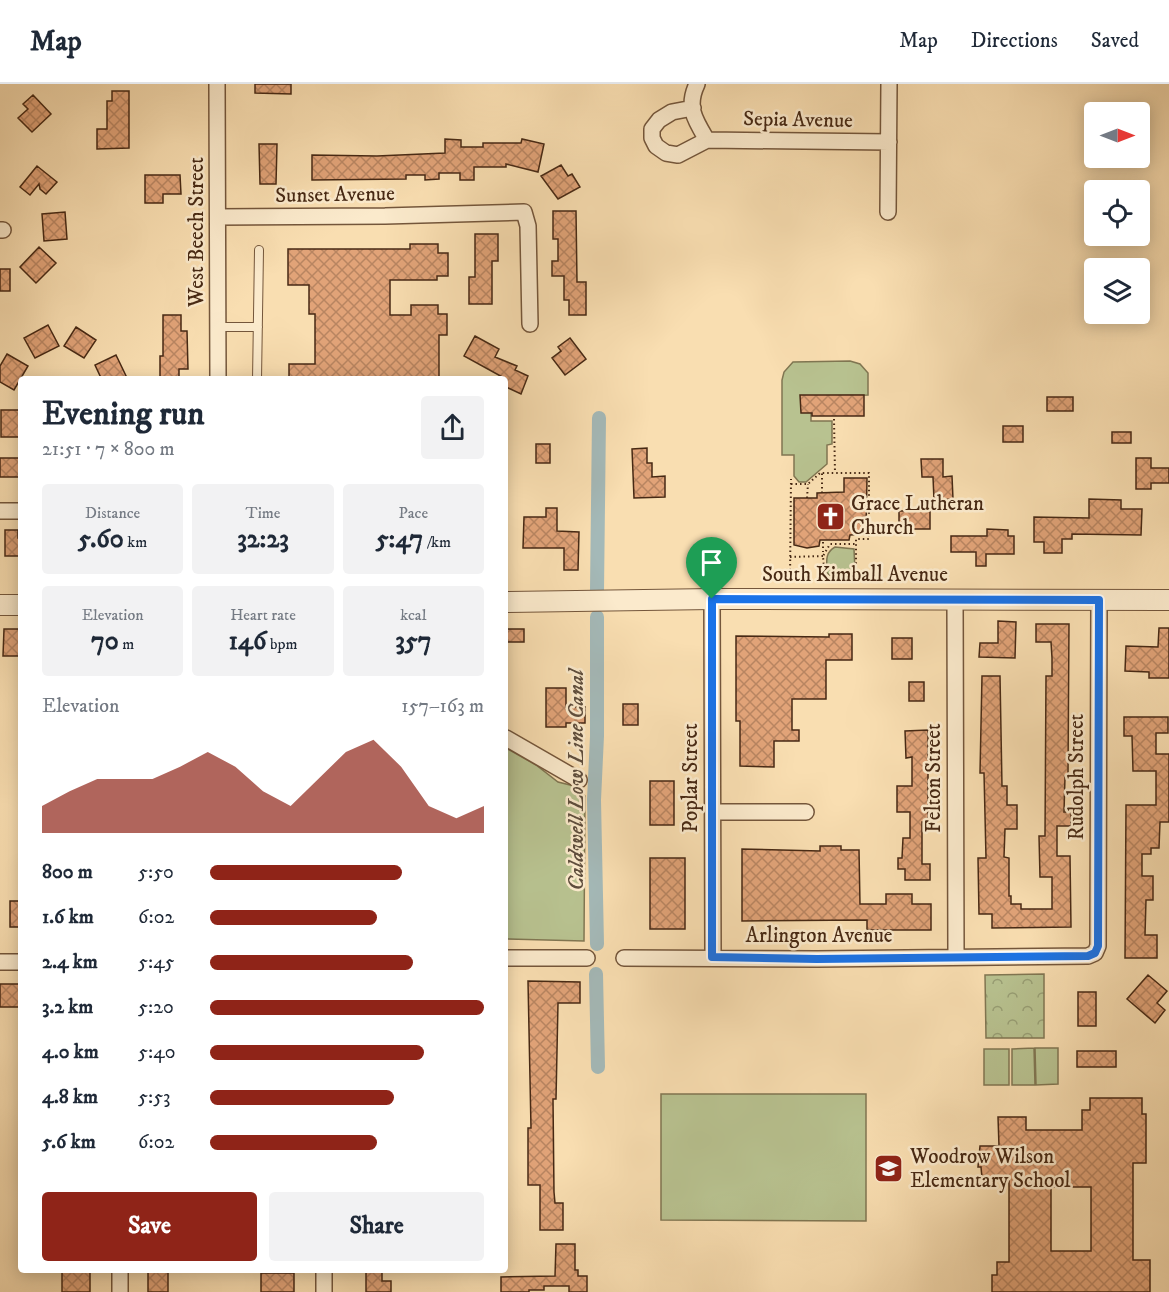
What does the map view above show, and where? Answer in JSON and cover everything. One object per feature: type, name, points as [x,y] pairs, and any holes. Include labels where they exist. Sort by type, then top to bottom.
[{"type":"street","name":"West Beech Street","points":[[217,84],[218,376]]},
{"type":"street","points":[[693,108],[672,112],[659,120],[652,129],[652,138],[656,146],[666,153],[678,154],[707,140],[693,116],[693,108],[692,96],[697,84]]},
{"type":"street","points":[[888,212],[889,84]]},
{"type":"street","name":"Sepia Avenue","points":[[707,140],[889,142]]},
{"type":"street","name":"Sunset Avenue","points":[[218,217],[524,212],[528,226],[530,324]]},
{"type":"street","points":[[0,511],[18,511]]},
{"type":"street","name":"South Kimball Avenue","points":[[508,602],[712,599],[1169,600]]},
{"type":"street","name":"Poplar Street","points":[[712,599],[712,957]]},
{"type":"street","name":"Felton Street","points":[[955,600],[956,956]]},
{"type":"street","name":"Rudolph Street","points":[[1095,953],[1098,946],[1099,600]]},
{"type":"street","points":[[0,604],[18,605]]},
{"type":"street","points":[[508,739],[579,780]]},
{"type":"street","points":[[712,812],[806,812]]},
{"type":"street","name":"Arlington Avenue","points":[[624,958],[817,959],[1088,956],[1095,953]]},
{"type":"street","points":[[508,958],[587,958]]},
{"type":"street","points":[[0,962],[18,962]]},
{"type":"street","points":[[120,1273],[120,1292]]},
{"type":"street","points":[[324,1273],[324,1292]]},
{"type":"lane","points":[[257,376],[259,250]]},
{"type":"lane","points":[[218,327],[258,327]]},
{"type":"path","points":[[834,419],[835,473]]},
{"type":"path","points":[[822,473],[822,493]]},
{"type":"path","points":[[791,484],[808,484],[822,473],[869,473],[869,539],[856,539],[856,582]]},
{"type":"path","points":[[790,579],[791,479]]},
{"type":"path","points":[[807,498],[808,484]]},
{"type":"path","points":[[823,542],[825,582]]},
{"type":"path","points":[[823,554],[830,544],[856,544]]},
{"type":"path","points":[[790,556],[823,554]]},
{"type":"green space","points":[[850,361],[860,364],[868,373],[868,395],[811,396],[811,421],[832,421],[832,444],[827,445],[827,464],[806,482],[799,482],[794,476],[794,455],[782,455],[782,380],[784,372],[793,362]]},
{"type":"green space","points":[[835,547],[854,549],[855,571],[851,576],[835,579],[827,573],[828,555]]},
{"type":"green space","points":[[508,749],[536,765],[558,782],[574,786],[585,796],[584,941],[508,939]]},
{"type":"green space","points":[[1044,974],[1044,1038],[986,1038],[985,975]]},
{"type":"green space","points":[[1034,1048],[1035,1085],[1012,1085],[1012,1049]]},
{"type":"green space","points":[[1035,1048],[1058,1048],[1058,1084],[1036,1085]]},
{"type":"green space","points":[[984,1049],[1009,1049],[1009,1085],[984,1085]]},
{"type":"green space","points":[[661,1094],[866,1094],[866,1221],[661,1220]]},
{"type":"building","points":[[255,84],[291,84],[291,94],[255,93]]},
{"type":"building","points":[[112,91],[129,91],[129,148],[97,149],[97,129],[107,129],[107,101],[112,101]]},
{"type":"building","points":[[33,95],[51,114],[32,132],[18,118],[28,109],[23,104]]},
{"type":"building","points":[[445,139],[461,140],[461,147],[483,147],[483,143],[521,143],[522,139],[544,144],[538,172],[506,164],[506,167],[474,167],[474,180],[460,180],[460,173],[439,173],[439,179],[425,180],[425,175],[406,175],[406,179],[312,180],[312,155],[377,156],[445,153]]},
{"type":"building","points":[[259,144],[277,144],[276,184],[260,184]]},
{"type":"building","points":[[561,165],[568,176],[572,174],[580,187],[558,199],[541,176]]},
{"type":"building","points":[[37,166],[57,182],[46,194],[40,189],[39,184],[30,195],[20,187]]},
{"type":"building","points":[[145,175],[180,175],[181,194],[163,194],[163,203],[145,203]]},
{"type":"building","points":[[553,211],[576,211],[577,282],[586,282],[586,315],[569,315],[569,300],[564,300],[564,276],[552,276],[552,261],[558,261],[558,239],[553,239]]},
{"type":"building","points":[[65,212],[67,239],[44,241],[42,214]]},
{"type":"building","points":[[475,234],[498,234],[498,261],[492,261],[492,304],[469,304],[469,277],[475,277]]},
{"type":"building","points":[[410,244],[438,244],[438,253],[448,253],[448,276],[437,276],[437,280],[390,280],[390,315],[411,315],[411,305],[438,305],[438,314],[447,314],[447,335],[439,335],[439,376],[289,376],[289,364],[315,364],[315,314],[309,314],[309,285],[288,285],[288,249],[410,249]]},
{"type":"building","points":[[39,247],[56,263],[36,283],[20,267]]},
{"type":"building","points":[[0,269],[10,269],[10,291],[0,291]]},
{"type":"building","points":[[163,315],[181,315],[181,331],[187,331],[188,369],[179,369],[179,376],[160,376],[160,356],[163,356]]},
{"type":"building","points":[[48,325],[59,346],[35,358],[24,338]]},
{"type":"building","points":[[76,327],[96,340],[84,358],[64,346]]},
{"type":"building","points":[[475,336],[499,349],[495,357],[517,366],[515,370],[528,376],[521,394],[508,388],[508,376],[501,376],[464,356]]},
{"type":"building","points":[[570,338],[586,359],[565,375],[552,358],[561,351],[558,347]]},
{"type":"building","points":[[7,354],[28,366],[22,376],[18,376],[18,383],[14,390],[0,382],[0,366]]},
{"type":"building","points":[[116,355],[126,376],[100,376],[95,365]]},
{"type":"building","points":[[800,395],[864,395],[864,416],[812,416],[812,413],[801,413]]},
{"type":"building","points":[[1047,397],[1073,397],[1073,411],[1047,411]]},
{"type":"building","points":[[1,410],[18,410],[18,437],[1,437]]},
{"type":"building","points":[[1003,426],[1023,426],[1023,442],[1003,442]]},
{"type":"building","points":[[1112,432],[1131,432],[1131,443],[1112,443]]},
{"type":"building","points":[[536,444],[550,444],[550,463],[536,463]]},
{"type":"building","points":[[647,448],[647,463],[652,463],[652,477],[665,476],[665,497],[634,498],[632,449]]},
{"type":"building","points":[[0,458],[18,458],[18,477],[0,477]]},
{"type":"building","points":[[1136,458],[1151,458],[1151,468],[1169,468],[1169,483],[1151,483],[1151,489],[1136,489]]},
{"type":"building","points":[[921,459],[943,459],[943,477],[952,476],[953,499],[934,500],[933,477],[922,477]]},
{"type":"building","name":"Grace Lutheran Church","points":[[844,478],[867,478],[866,534],[850,535],[849,540],[820,540],[819,546],[807,548],[794,545],[794,498],[817,498],[817,493],[844,492]]},
{"type":"building","points":[[1089,499],[1121,500],[1121,509],[1142,509],[1141,535],[1072,534],[1072,539],[1062,539],[1062,553],[1044,553],[1044,542],[1034,542],[1034,517],[1089,518]]},
{"type":"building","points":[[546,508],[557,508],[557,531],[579,532],[578,570],[564,570],[564,548],[523,548],[524,517],[546,517]]},
{"type":"building","points":[[899,511],[930,511],[930,529],[910,529],[910,525],[899,525]]},
{"type":"building","points":[[987,529],[1008,530],[1008,536],[1014,536],[1014,554],[986,554],[986,566],[976,566],[976,552],[951,552],[951,536],[987,536]]},
{"type":"building","points":[[5,530],[18,530],[18,556],[5,556]]},
{"type":"building","points":[[998,621],[1016,622],[1015,658],[979,657],[980,643],[998,643]]},
{"type":"building","points":[[1036,624],[1069,624],[1068,776],[1065,777],[1064,812],[1071,812],[1071,826],[1057,826],[1057,856],[1070,856],[1071,927],[992,928],[992,914],[979,914],[978,858],[986,858],[984,773],[980,773],[982,676],[1000,676],[1002,786],[1007,786],[1007,805],[1017,805],[1017,829],[1005,829],[1004,857],[1009,858],[1011,904],[1021,904],[1021,909],[1052,909],[1052,877],[1040,877],[1039,836],[1045,836],[1046,676],[1052,676],[1052,658],[1051,642],[1036,642]]},
{"type":"building","points":[[1159,628],[1169,628],[1169,678],[1149,678],[1149,672],[1125,671],[1126,646],[1158,647]]},
{"type":"building","points":[[4,629],[18,629],[18,656],[3,656]]},
{"type":"building","points":[[508,629],[524,629],[524,642],[508,642]]},
{"type":"building","points":[[829,634],[852,634],[852,660],[826,660],[826,699],[792,699],[792,730],[799,730],[799,741],[774,741],[774,767],[740,766],[740,721],[736,721],[736,636],[829,637]]},
{"type":"building","points":[[892,638],[912,638],[912,659],[892,659]]},
{"type":"building","points":[[909,682],[924,682],[924,701],[909,701]]},
{"type":"building","points":[[546,688],[566,688],[566,707],[585,707],[585,723],[566,723],[566,727],[546,727]]},
{"type":"building","points":[[623,704],[638,704],[638,725],[623,725]]},
{"type":"building","points":[[1124,717],[1168,717],[1168,733],[1156,733],[1156,754],[1169,754],[1169,822],[1160,822],[1159,848],[1151,848],[1151,854],[1142,854],[1142,876],[1153,876],[1153,900],[1146,900],[1145,935],[1157,935],[1157,958],[1125,958],[1126,805],[1156,805],[1156,771],[1133,771],[1132,736],[1124,736]]},
{"type":"building","points":[[928,730],[928,822],[922,822],[922,864],[930,864],[930,880],[905,880],[905,869],[898,869],[898,858],[902,858],[903,838],[910,838],[910,812],[897,812],[897,786],[912,786],[912,757],[906,758],[905,731]]},
{"type":"building","points":[[650,781],[674,781],[674,825],[650,825]]},
{"type":"building","points":[[820,846],[841,846],[841,850],[859,850],[860,904],[886,904],[886,894],[912,894],[912,904],[931,904],[931,930],[867,930],[867,920],[742,921],[742,849],[820,851]]},
{"type":"building","points":[[650,858],[685,858],[685,929],[650,929]]},
{"type":"building","points":[[10,901],[18,901],[18,927],[10,927]]},
{"type":"building","points":[[1148,975],[1167,991],[1157,1003],[1165,1010],[1155,1023],[1127,999]]},
{"type":"building","points":[[528,981],[580,982],[580,1003],[558,1003],[556,1099],[553,1099],[554,1192],[555,1203],[563,1203],[563,1230],[540,1230],[540,1185],[528,1185],[528,1128],[531,1128]]},
{"type":"building","points":[[0,984],[18,984],[18,1007],[0,1007]]},
{"type":"building","points":[[1078,992],[1096,992],[1096,1026],[1078,1026]]},
{"type":"building","points":[[1077,1051],[1116,1051],[1116,1067],[1077,1067]]},
{"type":"building","name":"Woodrow Wilson Elementary School","points":[[1090,1098],[1142,1098],[1142,1114],[1146,1114],[1146,1163],[1133,1163],[1133,1260],[1150,1260],[1150,1292],[992,1292],[992,1275],[997,1275],[997,1262],[1009,1262],[1009,1178],[982,1178],[981,1167],[978,1167],[980,1146],[999,1146],[998,1117],[1026,1117],[1026,1130],[1082,1130],[1082,1110],[1090,1110]],"holes":[[[1051,1187],[1091,1187],[1091,1251],[1051,1251]]]},
{"type":"building","points":[[556,1244],[575,1244],[575,1270],[578,1270],[578,1276],[587,1276],[587,1292],[569,1292],[569,1286],[544,1286],[544,1290],[501,1292],[501,1277],[555,1276]]},
{"type":"building","points":[[62,1273],[90,1273],[90,1292],[62,1292]]},
{"type":"building","points":[[148,1273],[168,1273],[168,1292],[148,1292]]},
{"type":"building","points":[[261,1273],[294,1273],[294,1292],[261,1292]]},
{"type":"building","points":[[366,1273],[382,1273],[382,1281],[391,1281],[391,1292],[366,1292]]},
{"type":"waterway","name":"Caldwell Low Line Canal","points":[[597,591],[599,418]]},
{"type":"waterway","name":"Caldwell Low Line Canal","points":[[597,617],[597,736],[594,800],[597,944]]},
{"type":"waterway","name":"Caldwell Low Line Canal","points":[[596,974],[598,1067]]},
{"type":"place","name":"Grace Lutheran Church","points":[[830,516]]},
{"type":"place","name":"Woodrow Wilson Elementary School","points":[[889,1169]]},
{"type":"route","points":[[712,599],[1099,600],[1098,946],[1095,953],[1088,956],[817,959],[712,957],[712,599]]}]
